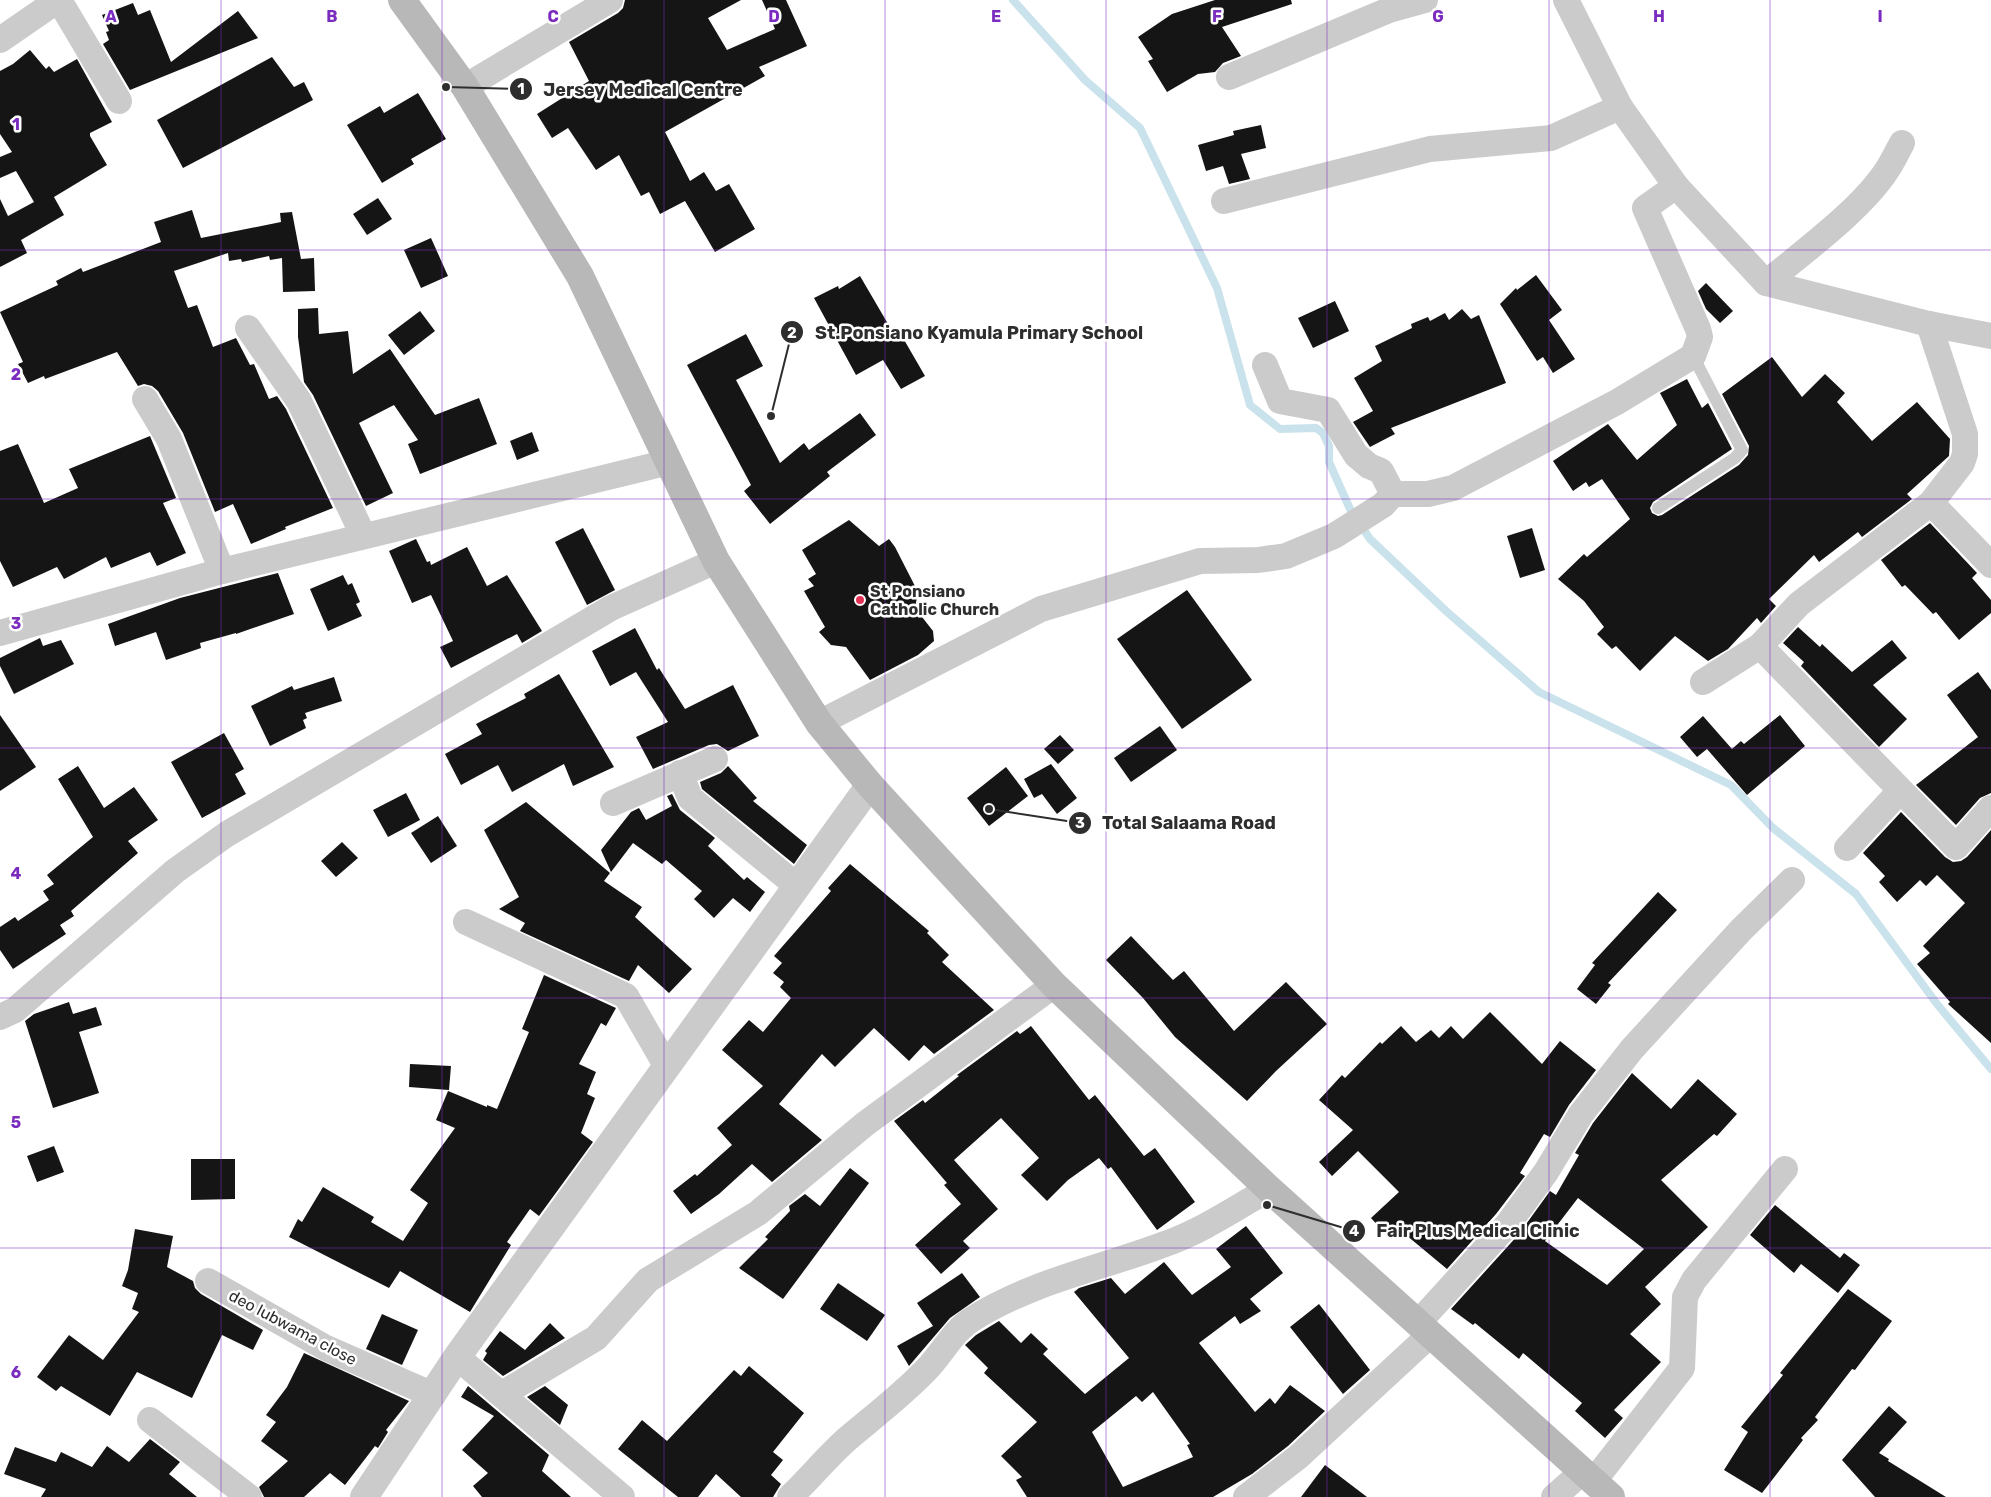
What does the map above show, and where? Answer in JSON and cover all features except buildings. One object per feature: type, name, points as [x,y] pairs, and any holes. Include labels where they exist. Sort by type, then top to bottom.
[{"type":"main road","points":[[402,0],[465,87],[580,276],[716,561],[819,724],[870,785],[1054,985],[1269,1189],[1425,1328],[1595,1484]]},
{"type":"street","points":[[0,40],[58,0],[119,101]]},
{"type":"street","points":[[465,87],[610,0]]},
{"type":"street","points":[[1229,77],[1389,10],[1425,0]]},
{"type":"street","points":[[1566,0],[1620,107],[1676,186],[1766,283],[1929,324],[1991,336]]},
{"type":"street","points":[[1224,201],[1430,149],[1551,138],[1620,107]]},
{"type":"street","points":[[1766,283],[1834,226],[1866,195],[1887,171],[1902,143]]},
{"type":"street","points":[[819,724],[1041,609],[1200,560],[1258,560],[1286,556],[1334,536],[1383,505],[1393,494],[1428,494],[1453,488],[1617,402],[1693,356],[1700,337],[1698,329],[1646,208],[1676,186]]},
{"type":"street","points":[[1703,682],[1760,646],[1799,604],[1931,503],[1962,463],[1966,443],[1965,434],[1929,324]]},
{"type":"street","points":[[248,328],[299,401],[363,535]]},
{"type":"street","points":[[1265,365],[1280,401],[1328,410],[1356,455],[1369,466],[1380,471],[1393,494]]},
{"type":"street","points":[[145,399],[169,439],[222,571]]},
{"type":"street","points":[[0,633],[222,571],[363,535],[669,462]]},
{"type":"street","points":[[1931,503],[1991,565]]},
{"type":"street","points":[[0,1016],[15,1010],[175,871],[227,834],[611,608],[716,561]]},
{"type":"street","points":[[1760,646],[1956,847],[1991,808]]},
{"type":"street","points":[[613,803],[715,759]]},
{"type":"street","points":[[680,773],[690,798],[798,886]]},
{"type":"street","points":[[364,1497],[458,1357],[870,785]]},
{"type":"street","points":[[1847,848],[1900,791]]},
{"type":"street","points":[[1246,1497],[1298,1457],[1425,1328],[1508,1224],[1546,1172],[1581,1114],[1632,1049],[1741,930],[1792,880]]},
{"type":"street","points":[[466,922],[626,996],[667,1067]]},
{"type":"street","points":[[502,1394],[596,1338],[652,1276],[758,1214],[865,1124],[1054,985]]},
{"type":"street","points":[[1554,1497],[1595,1484],[1682,1368],[1685,1297],[1694,1280],[1785,1169]]},
{"type":"street","points":[[790,1497],[844,1442],[925,1372],[940,1356],[960,1328],[975,1317],[1025,1293],[1096,1266],[1166,1244],[1199,1229],[1269,1189]]},
{"type":"street","name":"deo lubwama close","points":[[208,1282],[326,1348],[433,1394]]},
{"type":"street","points":[[458,1357],[622,1497]]},
{"type":"street","points":[[150,1420],[249,1497]]},
{"type":"lane","points":[[1658,508],[1735,458],[1742,450],[1693,356]]},
{"type":"waterway","points":[[1013,0],[1085,80],[1140,128],[1217,288],[1250,405],[1280,429],[1316,428],[1323,433],[1329,446],[1329,462],[1350,509],[1370,539],[1446,611],[1539,692],[1731,785],[1773,828],[1856,894],[1937,1004],[1991,1069]]},
{"type":"place","name":"Jersey Medical Centre","points":[[446,87]]},
{"type":"place","name":"St.Ponsiano Kyamula Primary School","points":[[771,416]]},
{"type":"place","name":"St Ponsiano Catholic Church","points":[[860,600]]},
{"type":"place","name":"Total Salaama Road","points":[[989,809]]},
{"type":"place","name":"Fair Plus Medical Clinic","points":[[1267,1205]]}]
